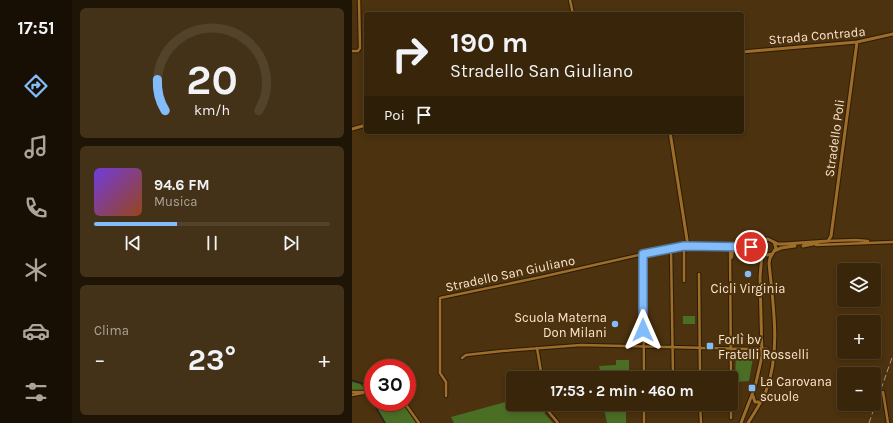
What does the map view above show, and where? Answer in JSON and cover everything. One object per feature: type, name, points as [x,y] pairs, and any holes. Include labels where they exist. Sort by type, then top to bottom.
[{"type":"street","points":[[352,51],[358,51],[360,48],[359,0]]},
{"type":"street","points":[[570,0],[573,12]]},
{"type":"street","name":"Strada Contrada","points":[[744,52],[857,42],[893,34]]},
{"type":"street","name":"Stradello Poli","points":[[828,241],[831,236],[857,42]]},
{"type":"street","points":[[352,129],[364,126]]},
{"type":"street","points":[[670,134],[682,201],[687,242],[690,247]]},
{"type":"street","points":[[831,236],[836,241]]},
{"type":"street","points":[[740,423],[754,390],[762,356],[762,254],[759,249],[760,242],[766,239],[774,242],[795,244],[842,240],[868,242]]},
{"type":"street","points":[[842,240],[852,243]]},
{"type":"street","points":[[815,245],[828,241]]},
{"type":"street","name":"Stradello San Giuliano","points":[[446,396],[446,382],[440,373],[440,298],[671,248],[684,246],[731,247],[760,242]]},
{"type":"street","points":[[748,423],[761,402],[772,367],[774,351],[769,263],[776,246],[774,242]]},
{"type":"street","points":[[762,254],[767,256],[786,247],[893,242]]},
{"type":"street","points":[[684,246],[684,281]]},
{"type":"street","name":"Stradello San Giuliano","points":[[737,246],[759,249]]},
{"type":"street","points":[[731,247],[731,371]]},
{"type":"street","points":[[671,248],[673,371]]},
{"type":"street","points":[[643,254],[644,371]]},
{"type":"street","points":[[699,274],[700,371]]},
{"type":"street","points":[[761,290],[764,287],[768,287],[772,299]]},
{"type":"street","points":[[755,348],[760,342],[762,325]]},
{"type":"street","points":[[462,358],[470,355],[582,345],[730,349],[762,348],[770,351],[772,367]]},
{"type":"street","points":[[537,348],[541,371]]},
{"type":"street","points":[[755,348],[762,356]]},
{"type":"street","points":[[754,390],[754,401],[761,402]]},
{"type":"street","points":[[884,392],[888,423]]},
{"type":"street","points":[[352,394],[364,393]]},
{"type":"street","points":[[410,411],[419,423]]},
{"type":"street","points":[[548,411],[558,423]]},
{"type":"street","points":[[644,411],[644,423]]},
{"type":"street","points":[[700,411],[701,423]]},
{"type":"street","points":[[731,411],[731,418]]},
{"type":"green space","points":[[683,316],[695,316],[695,324],[683,324]]},
{"type":"green space","points":[[736,351],[756,352],[753,358],[749,381],[738,382],[738,371],[735,371]]},
{"type":"green space","points":[[616,360],[629,360],[629,371],[600,371],[599,366],[616,365]]},
{"type":"green space","points":[[352,382],[360,384],[364,388],[364,390],[352,391]]},
{"type":"green space","points":[[506,402],[506,411],[544,411],[545,414],[553,423],[454,423],[451,417]]},
{"type":"green space","points":[[379,411],[408,411],[416,423],[386,423]]},
{"type":"green space","points":[[604,411],[626,411],[626,423],[607,423]]},
{"type":"waterway","points":[[352,380],[364,384]]},
{"type":"waterway","points":[[378,411],[385,423]]},
{"type":"railway","points":[[869,423],[893,355]]},
{"type":"place","name":"Cicli Virginia","points":[[748,274]]},
{"type":"place","name":"Scuola Materna Don Milani","points":[[615,324]]},
{"type":"place","name":"Forlì bv Fratelli Rosselli","points":[[710,346]]},
{"type":"place","name":"La Carovana scuole","points":[[752,388]]},
{"type":"route","points":[[643,330],[643,254],[684,246],[751,247]]}]
